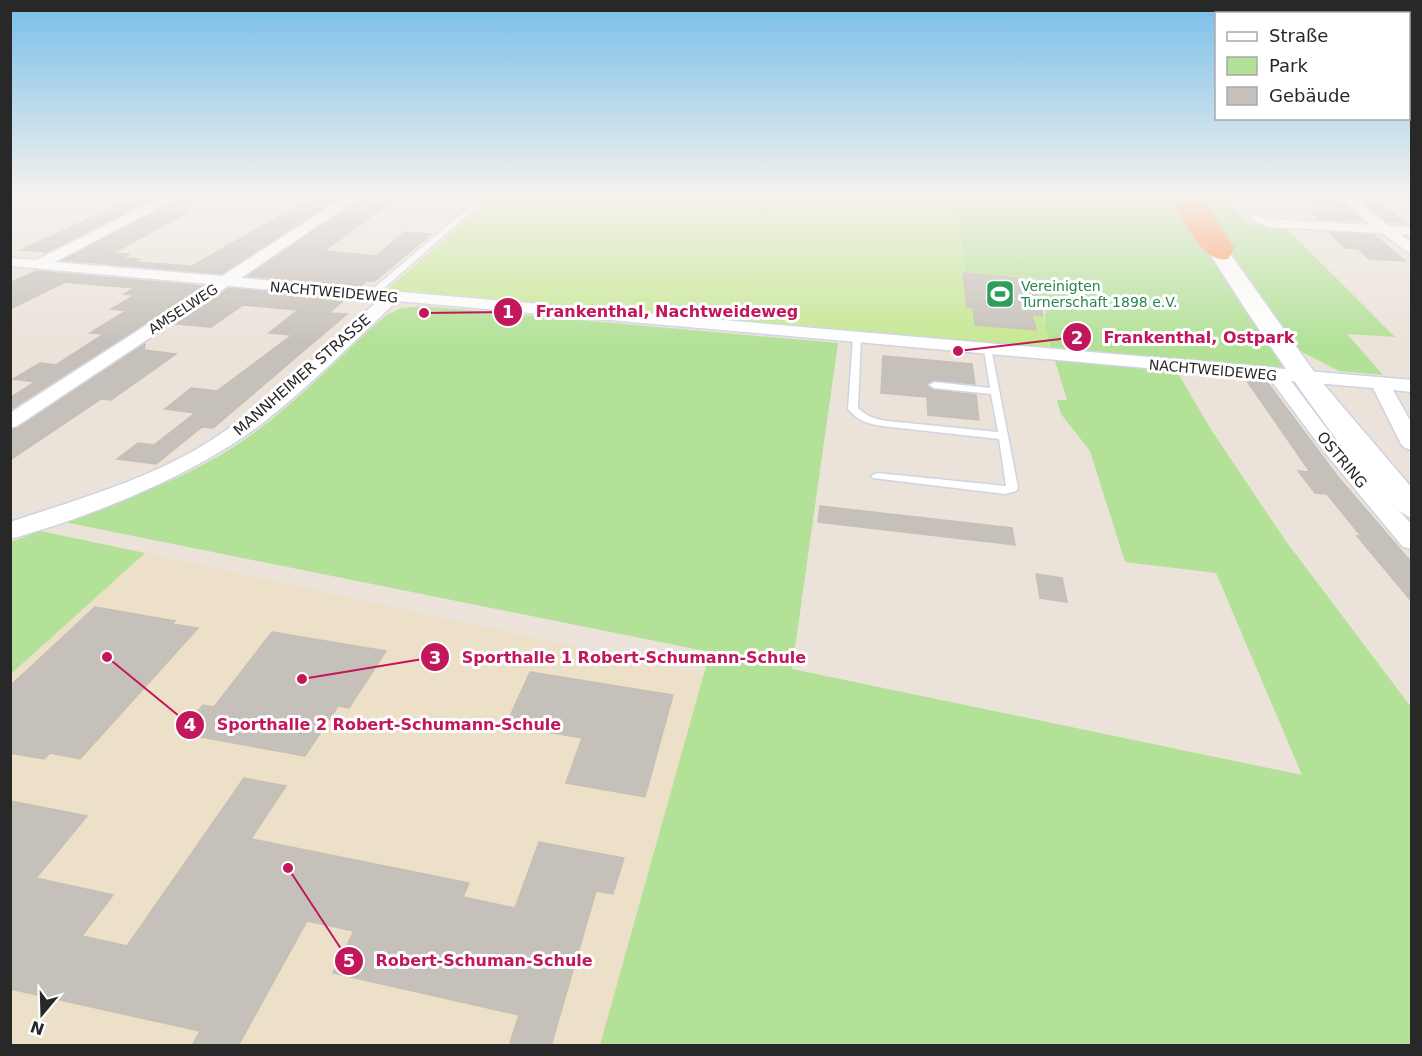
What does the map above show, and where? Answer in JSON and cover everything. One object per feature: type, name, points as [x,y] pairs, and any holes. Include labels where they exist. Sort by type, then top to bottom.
[{"type":"highway","points":[[1211,245],[1221,255],[1224,248],[1222,245]]},
{"type":"main road","points":[[1221,255],[1253,305],[1291,377]]},
{"type":"main road","name":"OSTRING","points":[[1291,377],[1412,508]]},
{"type":"street","points":[[10,278],[77,245]]},
{"type":"street","name":"AMSELWEG","points":[[10,422],[280,245]]},
{"type":"street","name":"NACHTWEIDEWEG","points":[[10,262],[1412,386]]},
{"type":"street","name":"MANNHEIMER STRASSE","points":[[10,531],[121,492],[203,454],[262,414],[392,297]]},
{"type":"street","name":"OSTRING","points":[[1291,377],[1329,445],[1412,541]]},
{"type":"street","points":[[1380,383],[1412,444]]},
{"type":"lane","points":[[370,295],[428,245]]},
{"type":"lane","points":[[857,338],[853,409],[858,414],[878,422],[1004,436]]},
{"type":"lane","points":[[877,476],[1005,490],[1012,488],[988,350]]},
{"type":"lane","points":[[934,386],[995,391]]},
{"type":"shaded area","points":[[145,553],[705,675],[600,1045],[11,1045],[10,674]]},
{"type":"green space","points":[[438,245],[962,245],[965,271],[1036,277],[1050,349],[387,290]]},
{"type":"green space","points":[[962,245],[1203,245],[1284,368],[1170,360],[1212,431],[1285,540],[1411,707],[1411,1045],[600,1045],[710,652],[64,522],[179,477],[244,440],[281,412],[385,316],[401,308],[423,306],[838,343],[792,669],[1302,775],[1216,573],[1125,562],[1090,451],[1061,414],[1057,400],[1067,400],[1045,328],[1045,310],[965,272]]},
{"type":"green space","points":[[1228,245],[1303,245],[1395,337],[1347,334],[1383,375],[1339,371],[1296,349],[1244,275]]},
{"type":"green space","points":[[40,531],[145,553],[11,674],[11,542]]},
{"type":"building","points":[[31,245],[60,245],[47,252],[21,250]]},
{"type":"building","points":[[91,245],[127,245],[113,253],[129,254],[123,258],[139,259],[135,262],[192,266],[229,245],[265,245],[221,274],[63,260]]},
{"type":"building","points":[[292,245],[332,245],[324,251],[376,256],[389,245],[418,245],[375,281],[367,281],[361,286],[247,276]]},
{"type":"building","points":[[1342,245],[1386,245],[1405,261],[1369,259],[1358,249],[1345,248]]},
{"type":"building","points":[[36,271],[203,286],[10,410],[10,398],[35,382],[13,379],[40,363],[56,365],[104,334],[90,333],[126,311],[111,309],[135,295],[124,294],[135,288],[65,282],[10,309],[10,283]]},
{"type":"building","name":"Vereinigten Turnerschaft 1898 e.V.","points":[[963,273],[1033,279],[1043,316],[1032,315],[1036,330],[975,325],[973,308],[967,307]]},
{"type":"building","points":[[229,288],[346,298],[329,313],[347,314],[213,428],[202,427],[156,464],[117,459],[138,443],[154,445],[195,413],[165,409],[191,388],[217,391],[292,335],[269,333],[298,310],[243,305],[211,327],[175,324]]},
{"type":"building","points":[[145,344],[144,350],[176,354],[111,400],[101,399],[10,460],[10,430],[18,428]]},
{"type":"building","points":[[883,356],[972,364],[975,384],[934,380],[927,386],[934,390],[976,395],[979,420],[928,415],[927,397],[881,393]]},
{"type":"building","points":[[1247,381],[1267,382],[1338,477],[1412,563],[1412,602],[1357,536],[1361,536],[1327,494],[1315,493],[1298,471],[1310,472]]},
{"type":"building","points":[[820,506],[1012,528],[1015,545],[818,522]]},
{"type":"building","points":[[1036,574],[1062,578],[1067,602],[1040,598]]},
{"type":"building","points":[[95,607],[175,621],[172,624],[198,628],[80,759],[50,753],[44,759],[10,753],[10,686]]},
{"type":"building","points":[[272,632],[386,651],[349,708],[338,706],[305,756],[179,733],[203,705],[214,707]]},
{"type":"building","points":[[530,672],[673,695],[645,797],[566,783],[582,738],[506,725]]},
{"type":"building","points":[[244,778],[286,786],[251,839],[469,883],[463,897],[515,908],[539,842],[624,858],[613,894],[596,891],[551,1046],[509,1046],[519,1015],[333,973],[354,931],[307,921],[238,1046],[192,1046],[200,1031],[10,989],[10,801],[87,816],[36,878],[113,895],[82,936],[127,946]]},
{"type":"place","name":"Vereinigten Turnerschaft 1898 e.V.","points":[[1000,294]]},
{"type":"place","name":"Frankenthal, Nachtweideweg","points":[[424,313]]},
{"type":"place","name":"Frankenthal, Ostpark","points":[[958,351]]},
{"type":"place","name":"Sporthalle 2 Robert-Schumann-Schule","points":[[107,657]]},
{"type":"place","name":"Sporthalle 1 Robert-Schumann-Schule","points":[[302,679]]},
{"type":"place","name":"Robert-Schuman-Schule","points":[[288,868]]}]
